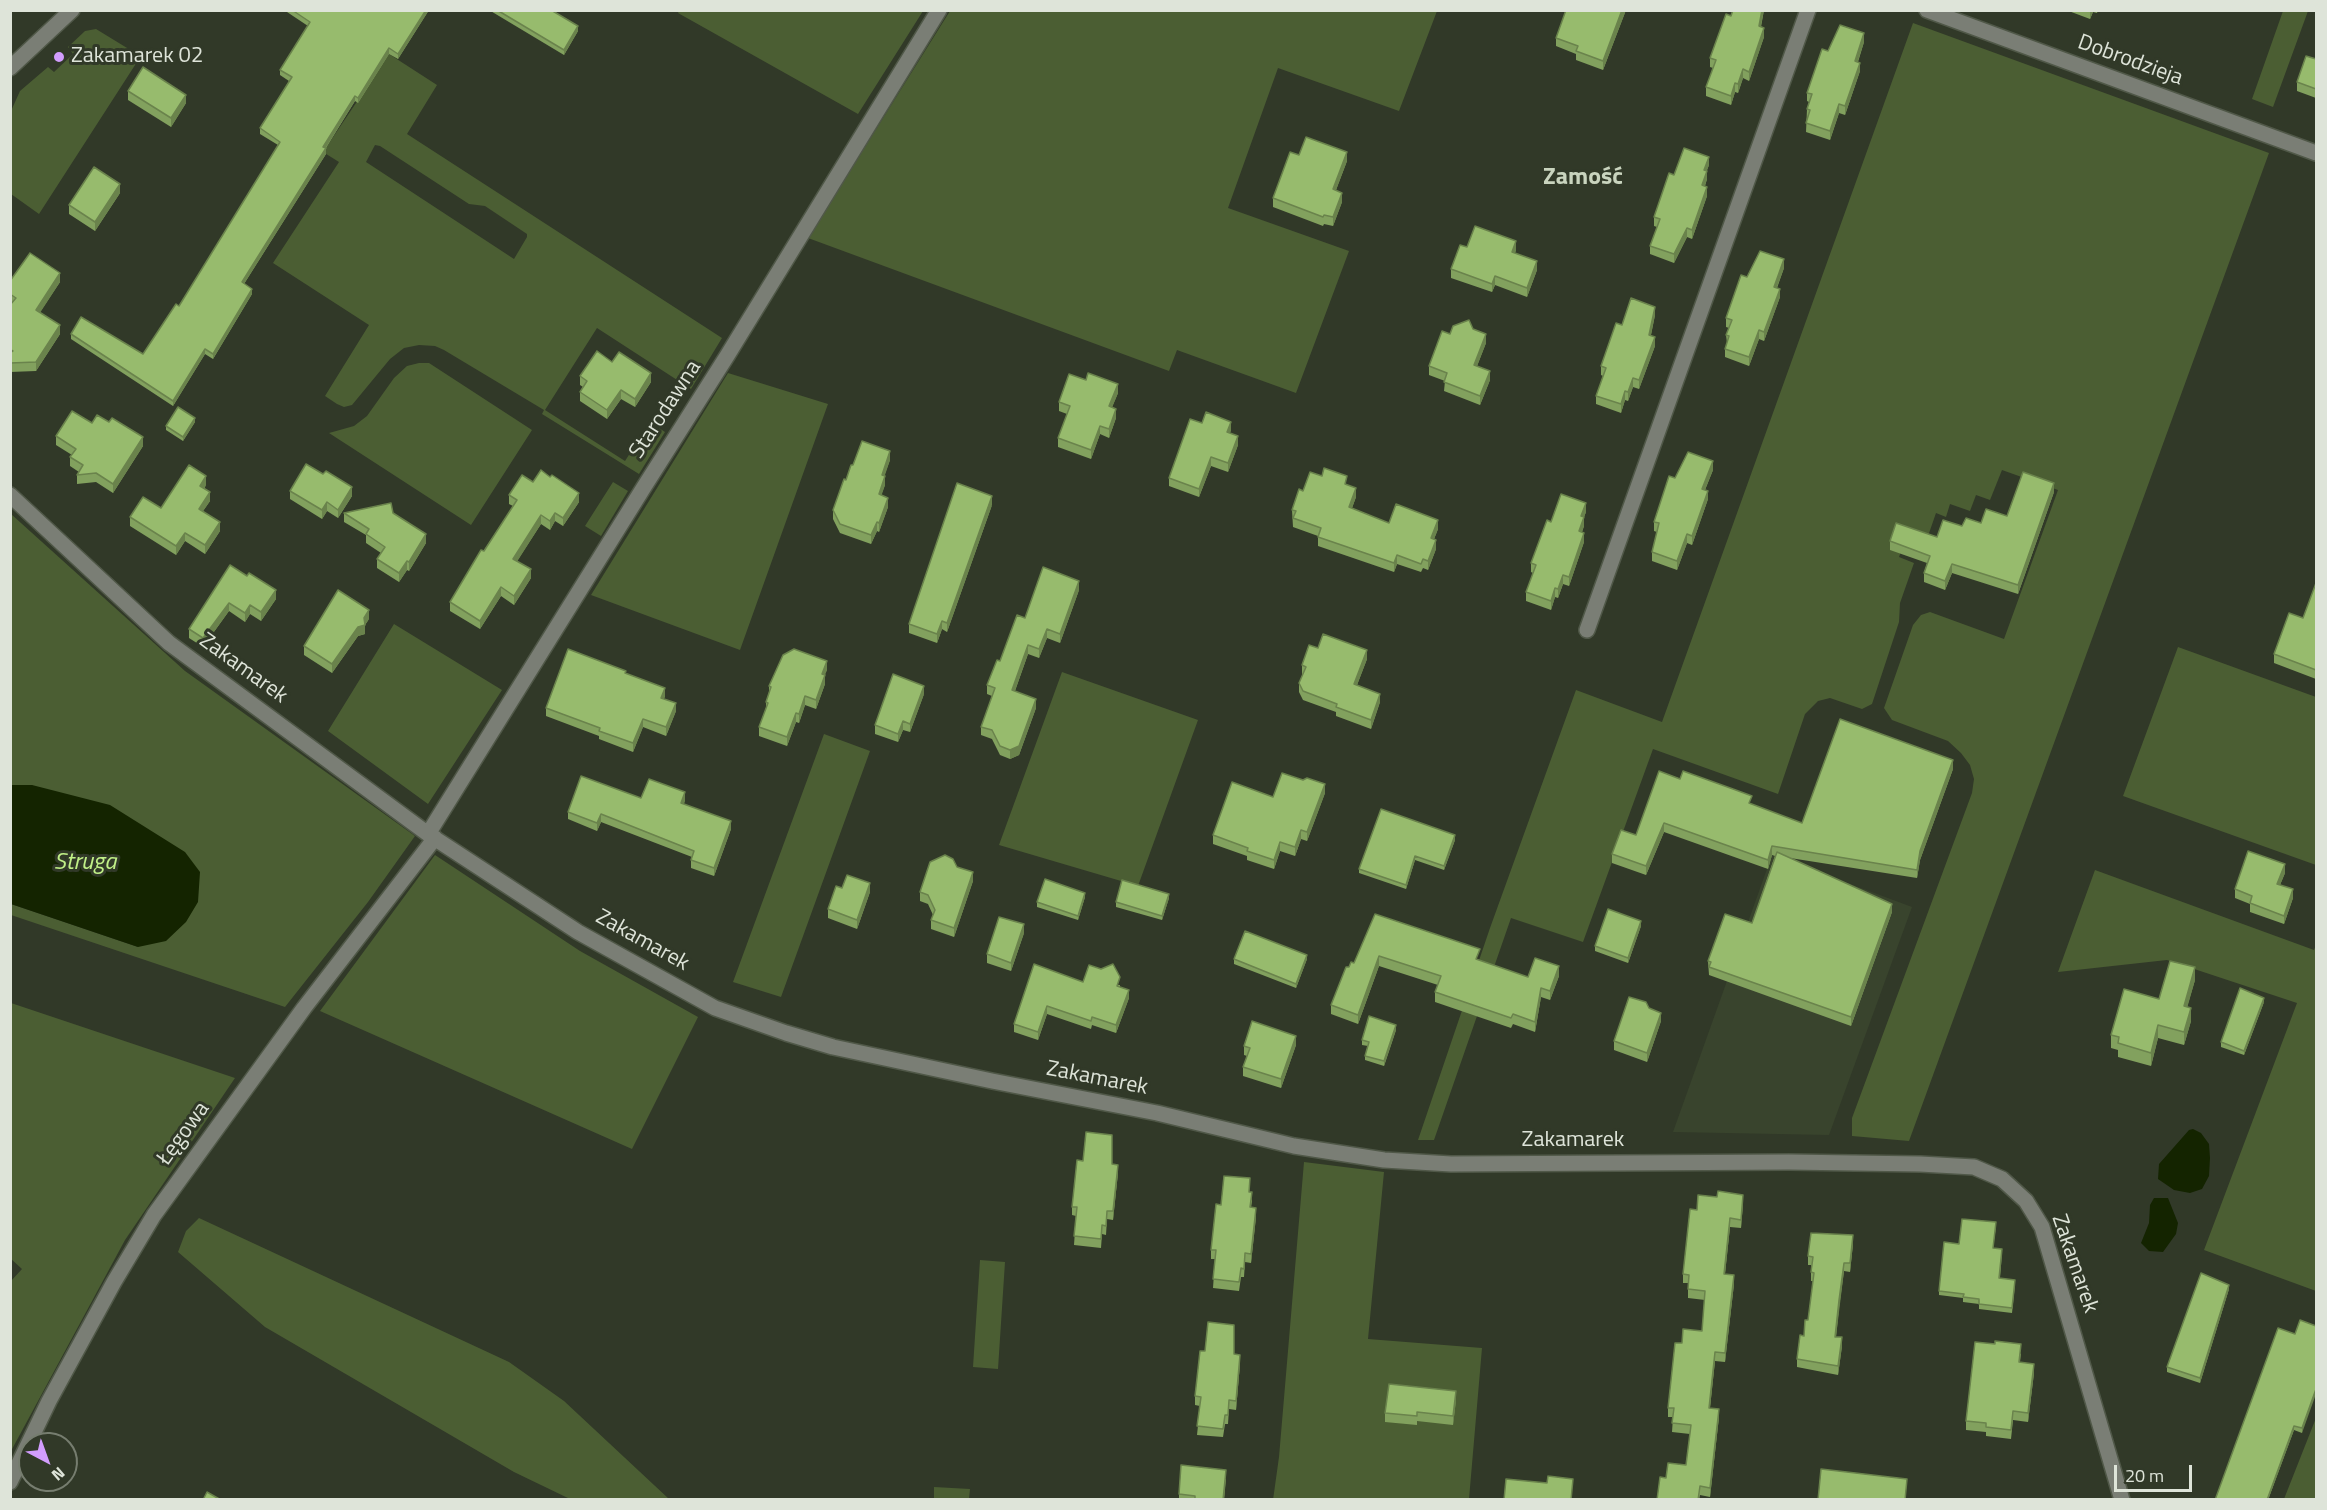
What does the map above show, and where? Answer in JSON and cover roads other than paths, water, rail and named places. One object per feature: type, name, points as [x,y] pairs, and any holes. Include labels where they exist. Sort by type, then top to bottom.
[{"type":"street","points":[[10,68],[72,10]]},
{"type":"street","name":"Starodawna","points":[[431,836],[939,10]]},
{"type":"street","points":[[1587,630],[1808,10]]},
{"type":"street","name":"Dobrodzieja","points":[[1927,10],[2316,153]]},
{"type":"street","name":"Zakamarek","points":[[10,495],[169,643],[431,836],[578,932],[715,1008],[786,1033],[833,1047],[992,1082],[1157,1113],[1294,1146],[1384,1160],[1451,1164],[1789,1162],[1974,1167],[2002,1179],[2026,1201],[2042,1227],[2122,1500]]},
{"type":"street","name":"Łęgowa","points":[[10,1482],[50,1401],[153,1215],[431,836]]},
{"type":"water","name":"Struga","points":[[11,785],[32,785],[110,805],[185,852],[200,872],[198,902],[186,922],[166,941],[138,947],[11,904]]},
{"type":"water","points":[[2193,1129],[2201,1133],[2209,1144],[2210,1158],[2209,1176],[2202,1189],[2190,1193],[2174,1190],[2158,1179],[2159,1164],[2189,1130]]},
{"type":"water","points":[[2154,1198],[2168,1198],[2178,1223],[2176,1234],[2163,1252],[2149,1251],[2141,1243],[2149,1223],[2150,1205]]},
{"type":"place","name":"Zakamarek 02","points":[[59,57]]},
{"type":"district","name":"Zamość","points":[[1583,178]]}]
